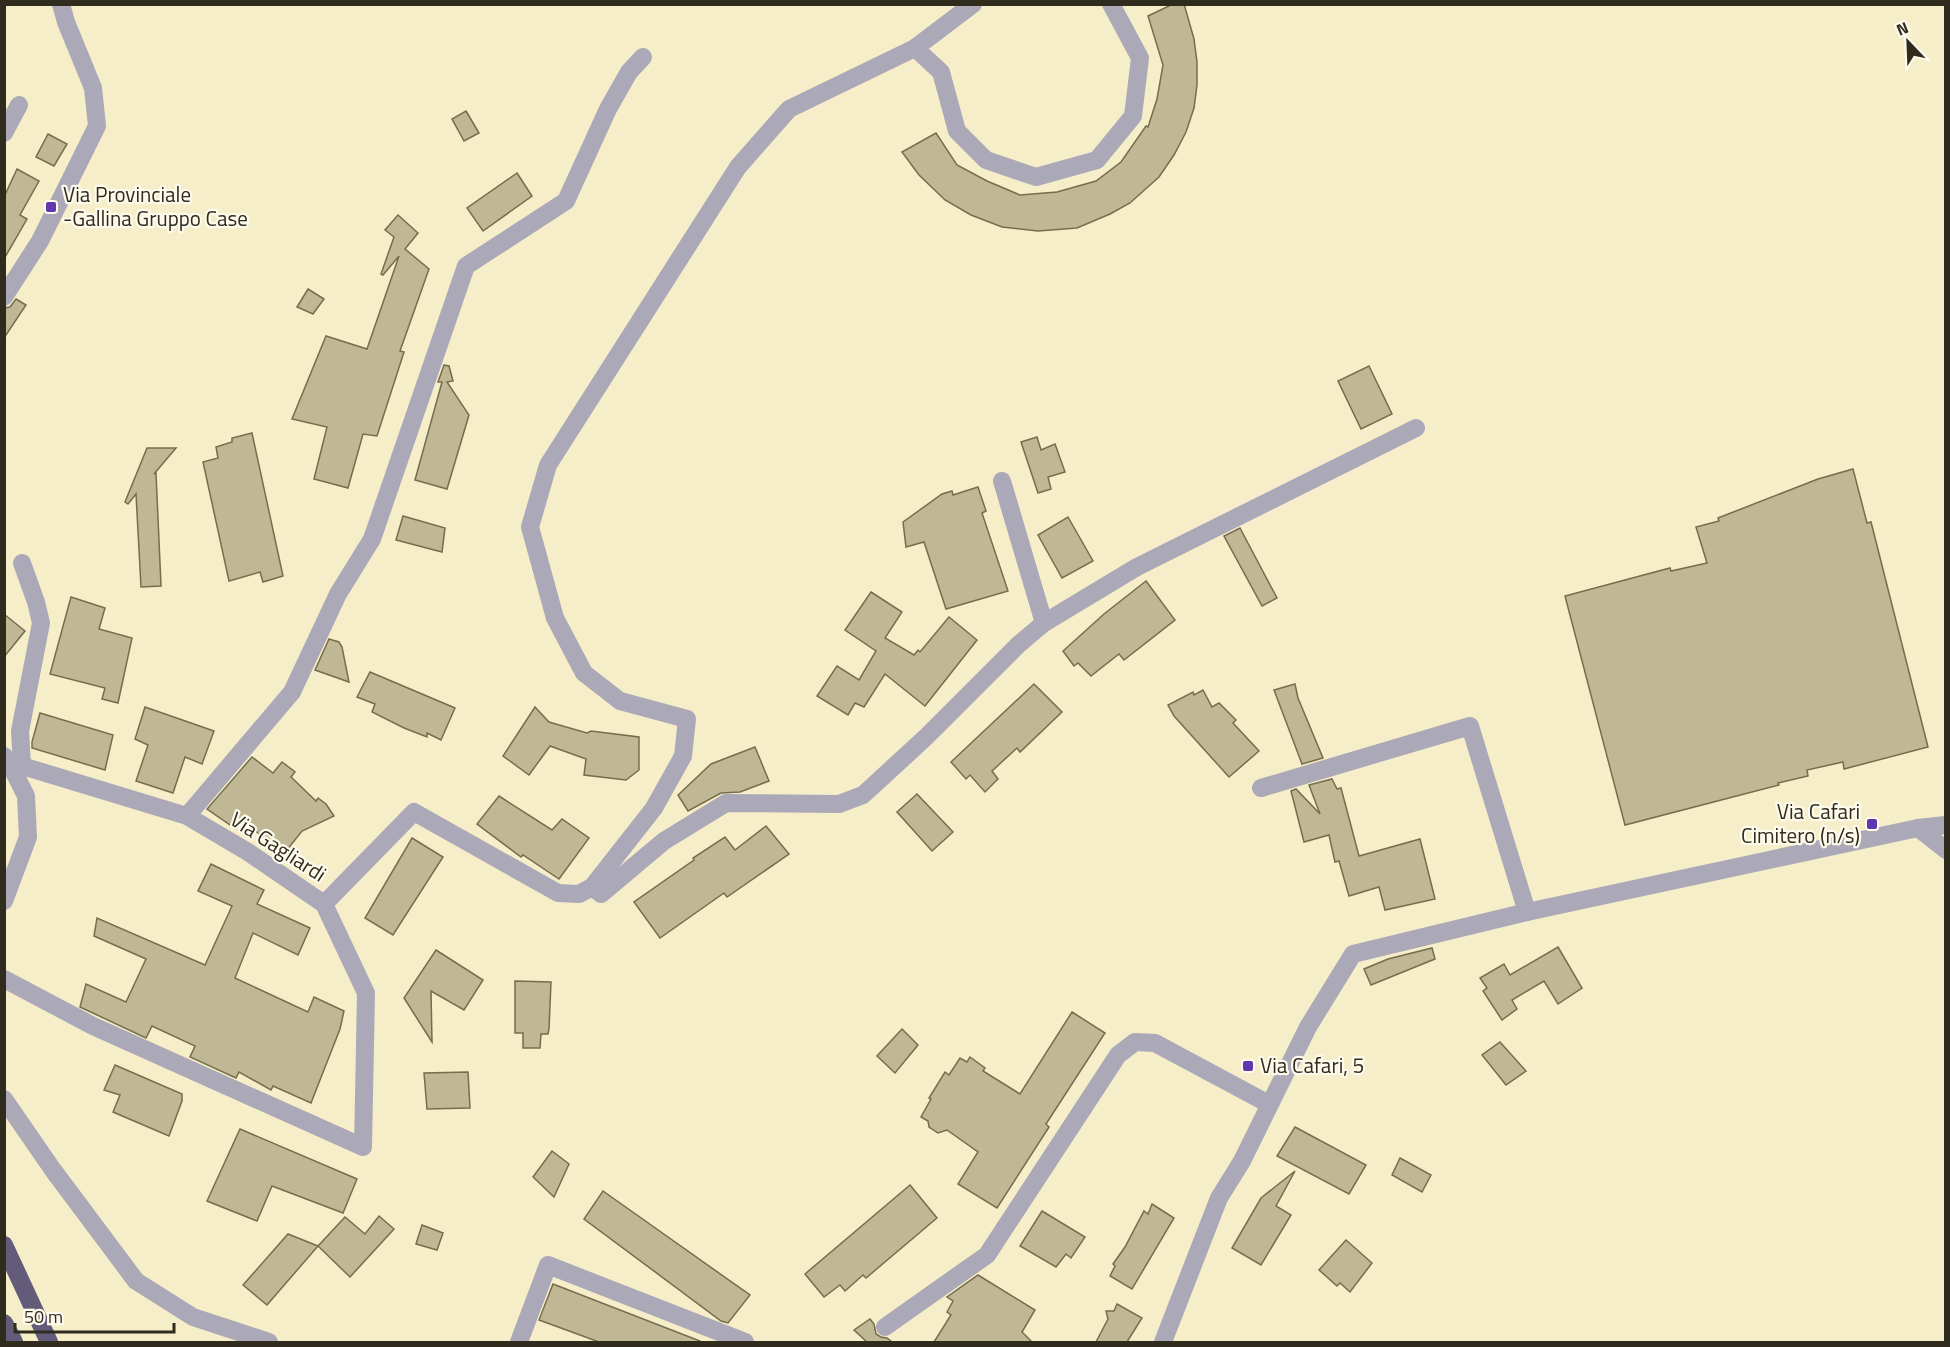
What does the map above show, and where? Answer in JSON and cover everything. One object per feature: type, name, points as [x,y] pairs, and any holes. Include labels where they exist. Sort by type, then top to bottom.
[{"type":"highway","points":[[4,1245],[49,1342]]},
{"type":"highway","points":[[4,1323],[14,1342]]},
{"type":"street","points":[[4,297],[40,241],[97,126],[93,88],[61,4]]},
{"type":"street","points":[[324,904],[414,812],[558,893],[579,894],[592,888],[654,808],[683,756],[687,719],[620,701],[584,673],[555,618],[530,527],[548,465],[738,167],[789,110],[915,48],[973,4]]},
{"type":"street","points":[[915,48],[941,72],[957,132],[986,160],[1036,177],[1097,160],[1133,116],[1140,58],[1111,4]]},
{"type":"street","points":[[187,816],[292,692],[338,594],[372,539],[466,266],[567,201],[609,109],[629,72],[643,57]]},
{"type":"street","points":[[4,133],[19,105]]},
{"type":"street","points":[[592,888],[601,894],[664,841],[726,803],[839,804],[863,795],[1018,645],[1044,623],[1137,567],[1416,428]]},
{"type":"street","points":[[1002,481],[1044,623]]},
{"type":"street","points":[[4,902],[28,837],[26,796],[12,761],[41,623],[22,563]]},
{"type":"street","points":[[1261,788],[1470,726],[1527,912]]},
{"type":"street","name":"Via Gagliardi","points":[[4,980],[93,1026],[363,1147],[366,993],[324,904],[248,852],[187,816],[12,761]]},
{"type":"street","points":[[1163,1342],[1219,1198],[1242,1161],[1308,1027],[1353,954],[1527,912],[1918,828],[1946,825]]},
{"type":"street","points":[[1918,828],[1946,850]]},
{"type":"street","points":[[885,1328],[987,1255],[1118,1055],[1135,1042],[1155,1043],[1269,1104]]},
{"type":"street","points":[[4,1099],[53,1170],[136,1281],[193,1317],[269,1342]]},
{"type":"street","points":[[526,1340],[548,1265],[745,1342]]},
{"type":"building","points":[[1173,4],[1184,4],[1194,39],[1197,85],[1194,108],[1186,132],[1159,177],[1130,203],[1110,214],[1077,228],[1038,231],[1002,227],[971,215],[945,200],[919,175],[902,152],[936,133],[957,165],[1020,195],[1057,192],[1096,181],[1121,162],[1146,126],[1148,127],[1157,99],[1163,65],[1148,16]]},
{"type":"building","points":[[466,111],[479,133],[464,141],[452,119]]},
{"type":"building","points":[[48,134],[67,144],[54,166],[36,157]]},
{"type":"building","points":[[17,169],[39,181],[20,215],[27,219],[4,259],[4,197]]},
{"type":"building","points":[[517,173],[532,196],[483,231],[467,208]]},
{"type":"building","points":[[398,215],[418,233],[405,249],[429,269],[400,351],[404,352],[377,436],[363,434],[348,488],[314,479],[327,427],[292,419],[326,336],[367,349],[399,256],[383,275],[381,274],[394,237],[385,230]]},
{"type":"building","points":[[308,289],[324,299],[313,314],[297,307]]},
{"type":"building","points":[[16,299],[26,305],[4,338],[4,308],[10,307]]},
{"type":"building","points":[[444,365],[449,366],[453,381],[447,382],[469,415],[447,489],[415,480],[442,382],[438,382]]},
{"type":"building","points":[[1369,366],[1392,414],[1361,429],[1338,381]]},
{"type":"building","points":[[252,433],[283,576],[263,582],[260,572],[229,581],[203,462],[218,458],[216,447],[232,442],[232,438]]},
{"type":"building","points":[[1037,437],[1041,450],[1055,444],[1065,472],[1048,477],[1051,489],[1038,493],[1021,442]]},
{"type":"building","points":[[147,448],[176,448],[154,474],[156,473],[161,586],[141,587],[136,494],[128,504],[125,502]]},
{"type":"building","points":[[1853,469],[1867,523],[1871,522],[1928,747],[1844,769],[1843,762],[1807,770],[1808,776],[1778,783],[1779,785],[1625,825],[1565,596],[1670,568],[1671,571],[1707,563],[1696,527],[1719,521],[1718,518],[1818,479]]},
{"type":"building","points":[[978,487],[986,511],[982,513],[1008,591],[946,609],[924,542],[906,547],[903,522],[942,494],[952,491],[953,495]]},
{"type":"building","points":[[403,516],[445,528],[442,552],[396,540]]},
{"type":"building","points":[[1068,517],[1093,561],[1062,578],[1038,535]]},
{"type":"building","points":[[1240,528],[1277,598],[1262,606],[1224,536]]},
{"type":"building","points":[[1146,581],[1175,620],[1124,660],[1119,654],[1091,676],[1078,663],[1074,666],[1063,651],[1104,614]]},
{"type":"building","points":[[871,592],[902,612],[885,638],[914,655],[918,650],[920,652],[949,617],[977,640],[925,706],[885,674],[864,707],[855,703],[848,715],[817,696],[837,666],[859,680],[876,651],[845,630]]},
{"type":"building","points":[[71,597],[105,608],[99,629],[132,638],[118,703],[102,699],[105,688],[50,674]]},
{"type":"building","points":[[4,614],[25,631],[4,657]]},
{"type":"building","points":[[329,639],[339,642],[342,647],[349,682],[315,670]]},
{"type":"building","points":[[370,672],[455,708],[441,740],[427,733],[427,737],[404,728],[372,712],[375,704],[357,697]]},
{"type":"building","points":[[1034,684],[1062,712],[1020,752],[1017,748],[992,771],[998,779],[985,792],[970,775],[966,779],[951,762]]},
{"type":"building","points":[[1295,684],[1298,698],[1323,758],[1302,764],[1274,690]]},
{"type":"building","points":[[1203,690],[1212,707],[1219,703],[1236,720],[1233,723],[1259,751],[1229,777],[1174,716],[1168,705],[1193,692],[1194,695]]},
{"type":"building","points":[[145,707],[214,731],[202,764],[185,757],[173,793],[136,781],[148,745],[135,739]]},
{"type":"building","points":[[535,707],[549,722],[587,733],[591,731],[639,737],[639,770],[626,780],[584,775],[586,759],[550,746],[529,775],[503,756]]},
{"type":"building","points":[[40,713],[113,735],[105,770],[32,748]]},
{"type":"building","points":[[755,747],[769,781],[740,792],[721,793],[688,811],[678,795],[711,764]]},
{"type":"building","points":[[252,757],[273,773],[282,762],[295,772],[291,777],[316,801],[318,798],[326,804],[334,816],[302,831],[283,855],[243,820],[236,829],[207,809]]},
{"type":"building","points":[[1332,779],[1337,789],[1341,788],[1359,856],[1420,839],[1435,899],[1385,910],[1379,887],[1349,896],[1339,861],[1335,862],[1329,835],[1304,842],[1291,791],[1296,789],[1320,814],[1309,785]]},
{"type":"building","points":[[917,794],[953,832],[932,851],[897,812]]},
{"type":"building","points":[[499,796],[552,830],[562,819],[589,838],[559,879],[523,855],[521,857],[477,824]]},
{"type":"building","points":[[766,826],[789,854],[727,897],[724,893],[660,938],[634,902],[725,837],[735,850]]},
{"type":"building","points":[[412,838],[443,857],[393,935],[365,918]]},
{"type":"building","points":[[211,864],[264,890],[257,904],[310,928],[298,955],[253,933],[235,978],[308,1012],[314,997],[344,1011],[340,1029],[311,1103],[273,1086],[271,1090],[239,1072],[236,1078],[190,1057],[195,1046],[152,1026],[146,1038],[80,1007],[86,984],[126,1002],[146,959],[94,936],[97,918],[205,965],[232,906],[198,891]]},
{"type":"building","points":[[1558,947],[1582,988],[1558,1004],[1544,981],[1512,1000],[1517,1009],[1502,1020],[1483,991],[1487,988],[1480,978],[1504,964],[1510,975]]},
{"type":"building","points":[[1432,948],[1435,959],[1371,985],[1364,969],[1388,959]]},
{"type":"building","points":[[436,950],[483,980],[464,1010],[431,991],[432,1042],[404,998]]},
{"type":"building","points":[[515,981],[551,982],[549,1029],[548,1034],[541,1034],[540,1048],[523,1048],[523,1033],[515,1033]]},
{"type":"building","points":[[1072,1012],[1105,1033],[1046,1124],[1049,1127],[997,1208],[958,1184],[978,1152],[947,1130],[938,1133],[929,1127],[928,1121],[921,1117],[931,1099],[929,1098],[945,1072],[949,1075],[960,1058],[967,1062],[970,1057],[985,1068],[983,1071],[1020,1094]]},
{"type":"building","points":[[902,1029],[918,1045],[895,1073],[877,1056]]},
{"type":"building","points":[[1500,1042],[1526,1071],[1506,1085],[1482,1055]]},
{"type":"building","points":[[115,1065],[182,1094],[182,1101],[169,1136],[113,1112],[120,1095],[104,1090]]},
{"type":"building","points":[[468,1072],[470,1108],[427,1109],[424,1073]]},
{"type":"building","points":[[1295,1127],[1366,1165],[1349,1194],[1277,1156]]},
{"type":"building","points":[[240,1129],[357,1179],[343,1213],[272,1186],[257,1221],[207,1201]]},
{"type":"building","points":[[552,1151],[569,1164],[554,1197],[533,1177]]},
{"type":"building","points":[[1400,1158],[1431,1175],[1422,1192],[1392,1175]]},
{"type":"building","points":[[1295,1171],[1276,1206],[1291,1215],[1261,1265],[1232,1248],[1261,1198]]},
{"type":"building","points":[[910,1185],[937,1218],[866,1278],[863,1275],[845,1291],[840,1285],[824,1297],[805,1274]]},
{"type":"building","points":[[603,1191],[750,1295],[728,1323],[721,1321],[584,1219]]},
{"type":"building","points":[[1152,1204],[1174,1218],[1132,1289],[1110,1276],[1115,1266],[1113,1264],[1144,1211],[1148,1214]]},
{"type":"building","points":[[1042,1211],[1085,1237],[1071,1258],[1066,1254],[1056,1267],[1020,1246]]},
{"type":"building","points":[[379,1216],[394,1229],[350,1277],[318,1246],[345,1217],[365,1234]]},
{"type":"building","points":[[422,1225],[443,1233],[437,1250],[416,1244]]},
{"type":"building","points":[[288,1234],[318,1246],[267,1305],[243,1285]]},
{"type":"building","points":[[1346,1240],[1372,1263],[1350,1292],[1340,1283],[1337,1286],[1319,1270]]},
{"type":"building","points":[[978,1275],[1035,1310],[1022,1332],[1032,1342],[934,1342],[951,1315],[947,1312],[953,1301],[947,1297]]},
{"type":"building","points":[[553,1284],[700,1342],[599,1342],[539,1320]]},
{"type":"building","points":[[1117,1304],[1142,1318],[1127,1342],[1096,1342],[1108,1319],[1106,1311],[1114,1311]]},
{"type":"building","points":[[870,1319],[874,1324],[876,1334],[892,1342],[867,1342],[854,1330]]},
{"type":"place","name":"Via Provinciale -Gallina Gruppo Case","points":[[51,207]]},
{"type":"place","name":"Via Cafari Cimitero (n/s)","points":[[1872,824]]},
{"type":"place","name":"Via Cafari, 5","points":[[1248,1066]]}]
